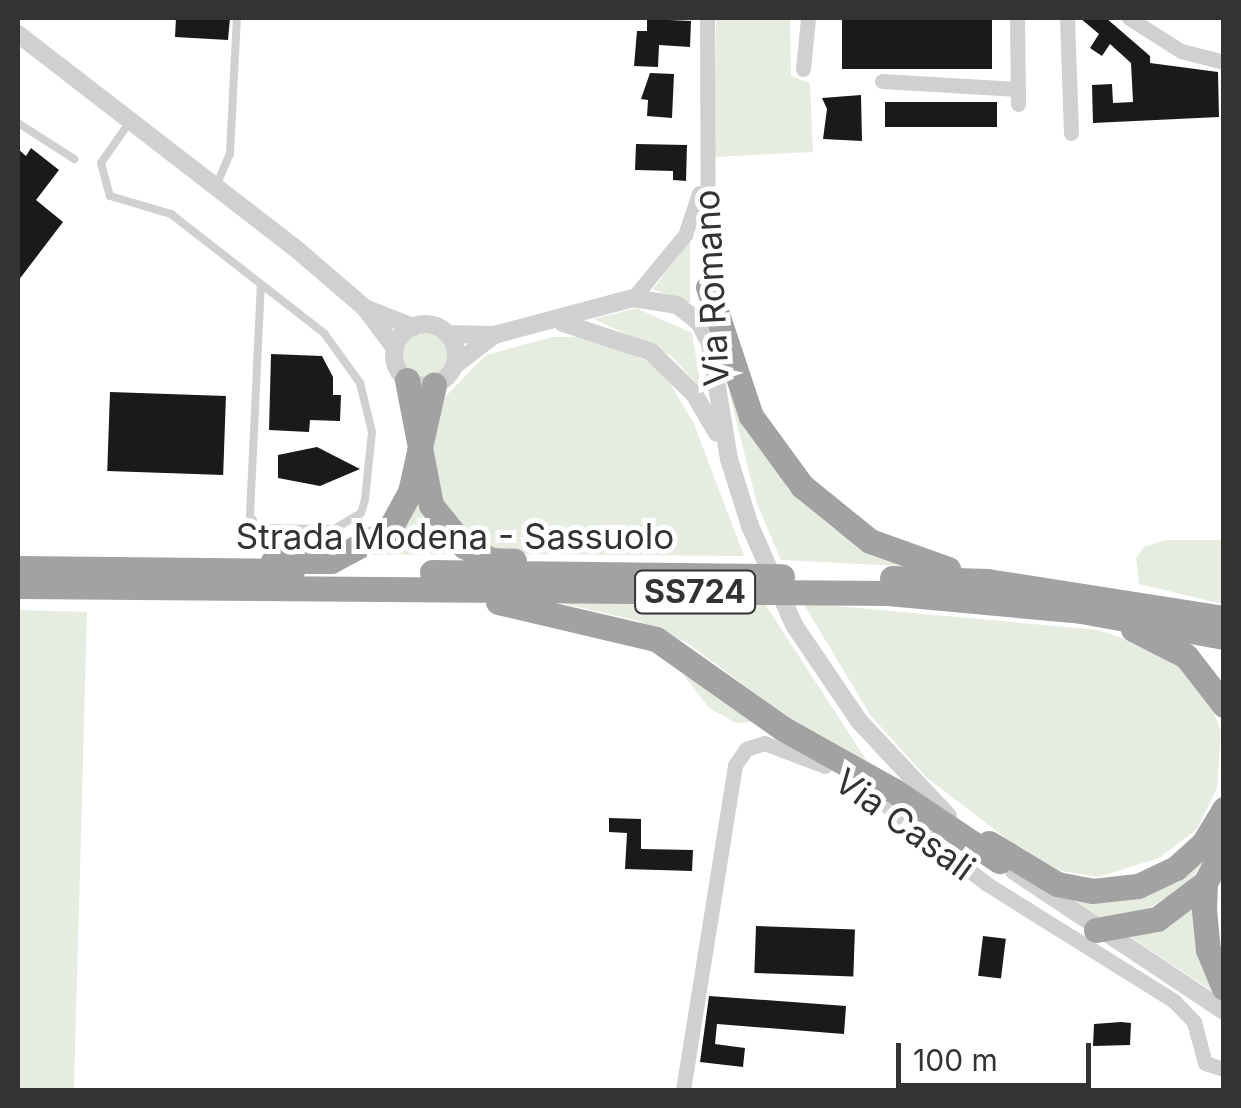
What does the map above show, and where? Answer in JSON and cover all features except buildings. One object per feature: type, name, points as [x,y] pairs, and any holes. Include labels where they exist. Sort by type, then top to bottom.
[{"type":"highway","points":[[708,287],[751,416],[802,486],[870,541],[986,580]]},
{"type":"highway","points":[[408,380],[431,505],[464,546],[490,560],[654,572]]},
{"type":"highway","points":[[170,575],[202,561],[330,561],[372,544],[402,512],[434,385]]},
{"type":"highway","name":"SS724","points":[[18,568],[170,575]]},
{"type":"highway","name":"Strada Modena - Sassuolo","points":[[170,575],[654,572],[986,580],[1224,618]]},
{"type":"highway","name":"Strada Modena - Sassuolo","points":[[170,575],[399,588],[888,593],[1081,611],[1224,636]]},
{"type":"highway","name":"SS724","points":[[18,586],[170,575]]},
{"type":"highway","points":[[399,588],[518,605],[656,639],[782,728],[893,790],[999,861]]},
{"type":"highway","points":[[1081,611],[1158,638],[1186,656],[1224,706]]},
{"type":"highway","points":[[958,824],[1057,884],[1092,891],[1138,886],[1176,868],[1203,844],[1224,809]]},
{"type":"highway","points":[[1096,930],[1157,919],[1205,883],[1224,846]]},
{"type":"highway","points":[[1205,883],[1208,950],[1224,988]]},
{"type":"street","name":"Via Romano","points":[[707,18],[704,169],[710,344],[729,459],[760,553],[794,624],[859,722],[906,778],[999,861],[1096,930],[1224,1011]]},
{"type":"street","points":[[804,70],[808,18]]},
{"type":"street","points":[[882,81],[1018,96],[1017,18]]},
{"type":"street","points":[[1067,18],[1071,133]]},
{"type":"street","points":[[1129,18],[1181,51],[1224,62]]},
{"type":"street","points":[[18,34],[217,184],[365,308],[395,348],[396,366],[408,380],[434,385],[494,335]]},
{"type":"street","points":[[633,298],[685,235],[704,169]]},
{"type":"street","points":[[365,308],[414,326],[432,325],[448,334],[494,335],[633,298],[677,305],[699,322],[710,344]]},
{"type":"street","points":[[553,322],[595,329],[651,352],[694,394],[729,459]]},
{"type":"street","points":[[395,348],[414,326]]},
{"type":"street","points":[[448,334],[455,365]]},
{"type":"street","name":"Via Casali","points":[[683,1090],[735,765],[746,749],[764,743],[795,750],[868,789],[986,884],[1174,1001],[1194,1022],[1206,1063],[1224,1069]]},
{"type":"lane","points":[[217,184],[230,154],[237,18]]},
{"type":"lane","points":[[131,120],[101,163],[105,190],[124,204],[170,214],[261,284],[324,333],[368,403],[372,432],[365,500],[361,512],[334,529],[262,528],[250,516],[261,284]]},
{"type":"lane","points":[[18,124],[74,159]]},
{"type":"shaded area","points":[[716,18],[790,18],[791,76],[810,83],[813,152],[714,157]]},
{"type":"shaded area","points":[[690,240],[690,303],[653,289]]},
{"type":"shaded area","points":[[636,308],[692,333],[701,388],[670,355],[594,319]]},
{"type":"shaded area","points":[[426,331],[443,338],[450,355],[443,372],[426,379],[409,372],[402,355],[409,338]]},
{"type":"shaded area","points":[[553,337],[584,337],[622,349],[652,364],[670,383],[694,424],[744,556],[506,554],[473,539],[445,511],[427,469],[441,401],[486,355]]},
{"type":"shaded area","points":[[729,392],[790,492],[834,529],[900,566],[781,560],[757,504]]},
{"type":"shaded area","points":[[415,491],[458,554],[365,555]]},
{"type":"shaded area","points":[[1165,540],[1223,540],[1223,604],[1139,584],[1136,558],[1144,547]]},
{"type":"shaded area","points":[[543,599],[763,601],[867,761],[784,715],[689,644],[639,621]]},
{"type":"shaded area","points":[[803,603],[1099,630],[1176,658],[1206,693],[1221,731],[1217,788],[1197,829],[1159,858],[1099,877],[1061,871],[1020,849],[926,777],[871,716]]},
{"type":"shaded area","points":[[18,610],[87,612],[74,1090],[18,1090]]},
{"type":"shaded area","points":[[670,657],[760,721],[736,723],[709,708]]},
{"type":"shaded area","points":[[1207,857],[1189,882],[1141,914],[1101,918],[1063,892]]},
{"type":"shaded area","points":[[1194,903],[1215,993],[1123,932]]}]
